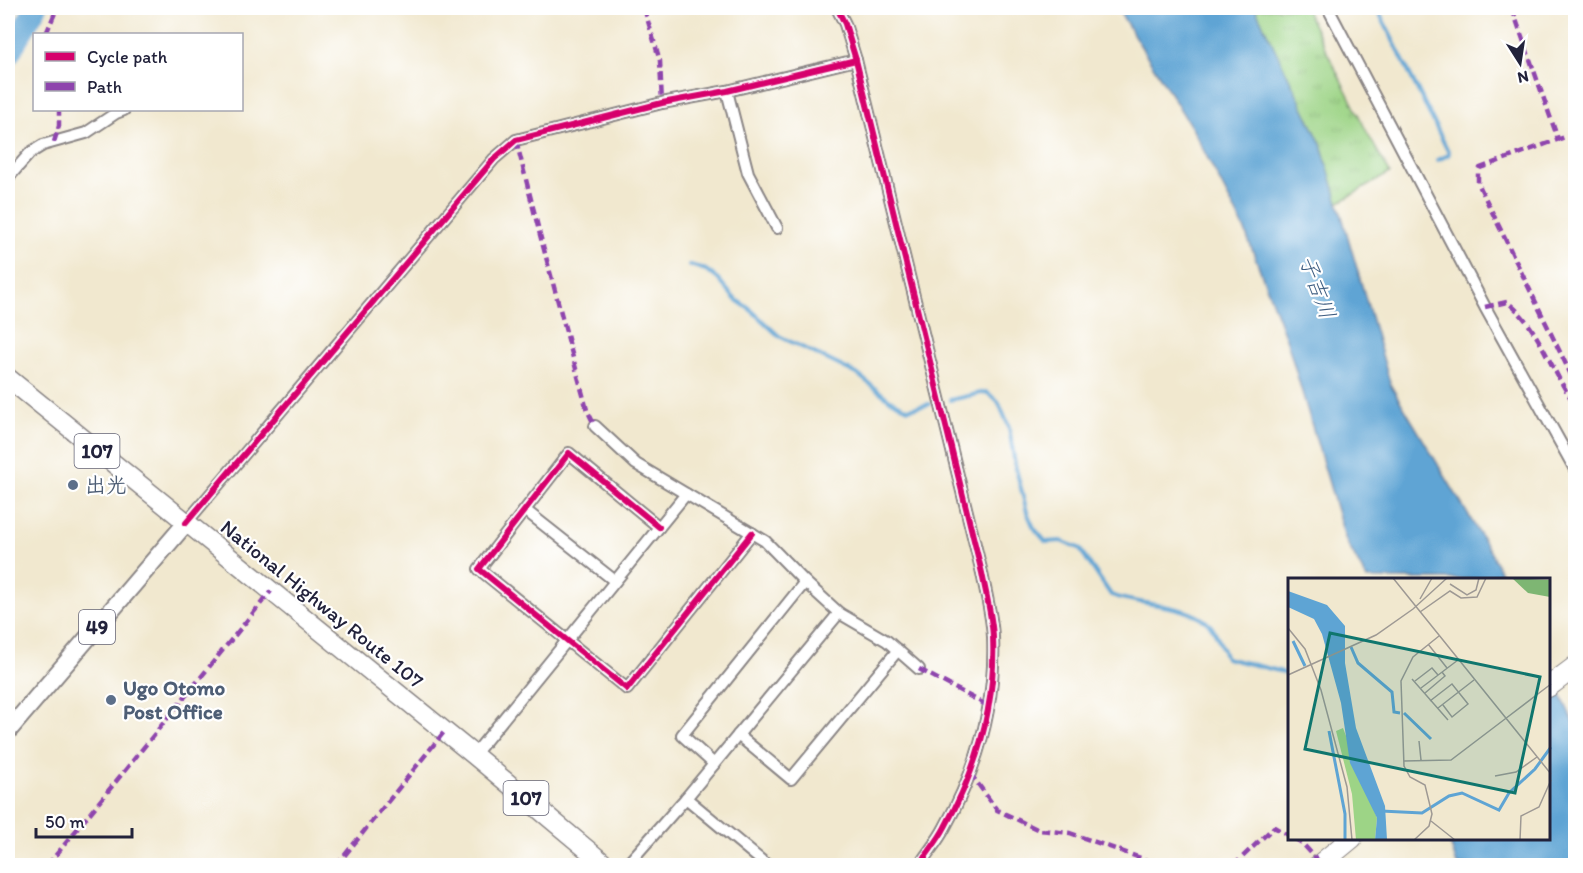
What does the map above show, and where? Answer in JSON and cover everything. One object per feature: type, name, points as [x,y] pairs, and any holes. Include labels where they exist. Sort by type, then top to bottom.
[{"type":"highway","name":"National Highway Route 107","points":[[8,378],[474,755],[607,866]]},
{"type":"highway","points":[[1550,685],[1575,666]]},
{"type":"highway","points":[[1318,866],[1350,840]]},
{"type":"highway","points":[[1325,866],[1351,840]]},
{"type":"main road","name":"49","points":[[8,731],[186,523]]},
{"type":"street","points":[[837,8],[845,24],[856,60],[982,573],[993,635],[990,707],[983,733],[970,772],[945,828],[919,866]]},
{"type":"street","points":[[1328,8],[1485,307],[1575,471]]},
{"type":"street","points":[[186,523],[494,159],[516,140],[662,103],[727,91],[856,60]]},
{"type":"street","points":[[727,91],[748,173],[777,228]]},
{"type":"street","points":[[8,178],[30,153],[43,145],[86,133],[120,111]]},
{"type":"street","points":[[595,426],[636,464],[765,541],[839,613],[887,641],[919,669]]},
{"type":"street","points":[[658,527],[569,453],[479,569],[627,689],[752,533]]},
{"type":"street","points":[[474,755],[686,494]]},
{"type":"street","points":[[525,510],[615,581]]},
{"type":"street","points":[[714,764],[682,735],[805,582]]},
{"type":"street","points":[[626,866],[686,798],[839,613]]},
{"type":"street","points":[[738,735],[791,778],[898,650]]},
{"type":"street","points":[[686,798],[768,866]]},
{"type":"green space","points":[[1255,8],[1305,8],[1390,173],[1338,203],[1321,144]]},
{"type":"water","name":"子吉川","points":[[1117,8],[1255,8],[1321,144],[1391,386],[1491,553],[1504,578],[1366,578],[1346,541],[1287,341],[1244,228],[1192,128]]},
{"type":"water","points":[[1550,672],[1575,725],[1575,865],[1457,865],[1449,840],[1550,840]]},
{"type":"waterway","points":[[8,55],[36,8]]},
{"type":"waterway","points":[[1377,8],[1449,153],[1438,160]]},
{"type":"waterway","points":[[690,265],[706,270],[718,279],[735,299],[751,310],[779,336],[857,374],[890,400],[908,409],[930,404]]},
{"type":"waterway","points":[[950,400],[986,392],[998,401],[1009,427],[1015,465],[1027,512],[1034,528],[1046,542],[1061,541],[1079,548],[1111,595],[1188,612],[1209,624],[1226,658],[1288,675]]},
{"type":"marked path","points":[[46,33],[57,8]]},
{"type":"marked path","points":[[644,8],[660,61],[662,103]]},
{"type":"marked path","points":[[1512,8],[1558,139]]},
{"type":"marked path","points":[[54,142],[59,126],[59,111]]},
{"type":"marked path","points":[[1576,133],[1480,168],[1478,173],[1478,183],[1576,385]]},
{"type":"marked path","points":[[516,140],[587,410],[595,426]]},
{"type":"marked path","points":[[1485,307],[1507,302],[1518,312],[1537,337],[1567,393],[1576,405]]},
{"type":"marked path","points":[[47,866],[271,591]]},
{"type":"marked path","points":[[919,669],[990,707]]},
{"type":"marked path","points":[[336,866],[444,732]]},
{"type":"marked path","points":[[970,773],[997,810],[1039,830],[1070,833],[1163,866]]},
{"type":"marked path","points":[[1233,866],[1274,827],[1288,835]]},
{"type":"marked path","points":[[1297,840],[1323,866]]},
{"type":"cycle path","points":[[837,8],[845,24],[856,60],[982,573],[992,629],[993,662],[988,711],[975,759],[945,827],[919,866]]},
{"type":"cycle path","points":[[186,523],[494,159],[516,140],[662,103],[727,91],[856,60]]},
{"type":"cycle path","points":[[659,527],[569,453],[479,569],[627,689],[752,533]]},
{"type":"place","name":"出光","points":[[73,485]]},
{"type":"place","name":"Ugo Otomo Post Office","points":[[111,700]]}]
